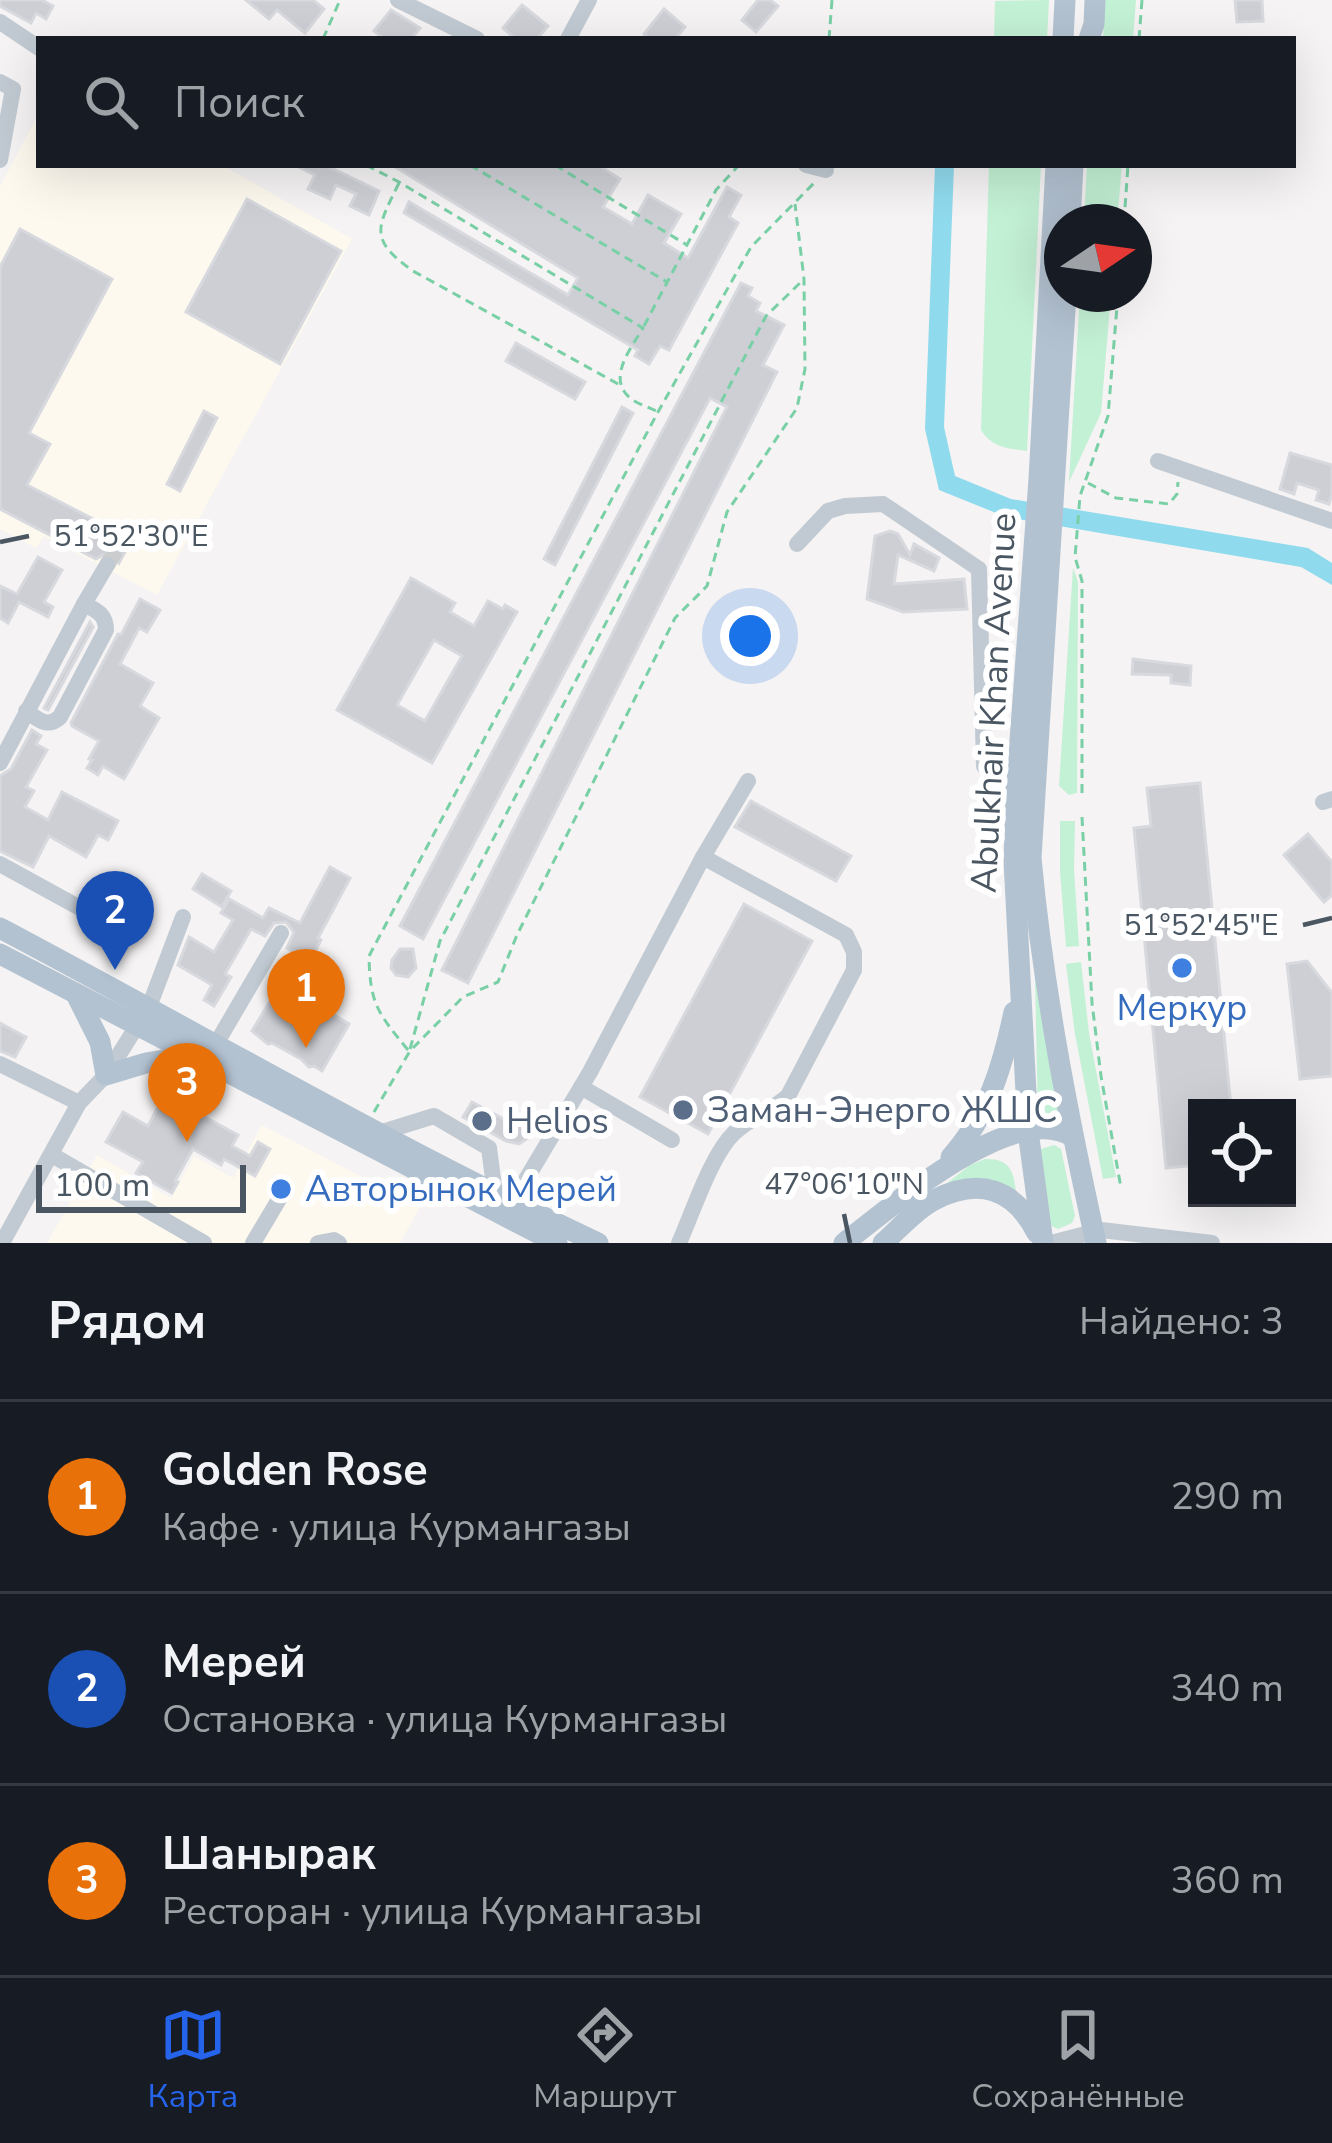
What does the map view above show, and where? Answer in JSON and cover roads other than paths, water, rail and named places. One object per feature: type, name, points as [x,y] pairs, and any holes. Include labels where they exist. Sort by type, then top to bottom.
[{"type":"main road","points":[[1063,36],[1065,0]]},
{"type":"main road","points":[[1082,0],[1084,36]]},
{"type":"main road","points":[[1086,36],[1094,24],[1095,0]]},
{"type":"main road","name":"Abulkhair Khan Avenue","points":[[1048,479],[1056,168]]},
{"type":"main road","points":[[1071,204],[1073,168]]},
{"type":"main road","name":"Abulkhair Khan Avenue","points":[[1064,312],[1043,558],[1031,859],[1037,923],[1094,1237]]},
{"type":"main road","name":"Abulkhair Khan Avenue","points":[[1043,558],[1016,796],[1015,882],[1028,1131],[1045,1243]]},
{"type":"main road","points":[[0,928],[143,1016],[194,1055],[269,1084],[378,1137],[557,1243]]},
{"type":"main road","points":[[0,954],[76,994],[216,1044],[269,1084]]},
{"type":"main road","points":[[937,1172],[967,1139],[993,1091],[1022,976]]},
{"type":"main road","points":[[76,994],[100,1042],[106,1075],[194,1055]]},
{"type":"main road","points":[[844,1243],[937,1172],[990,1144],[1028,1131],[1061,1128],[1073,1136]]},
{"type":"main road","points":[[884,1243],[931,1201],[967,1188],[988,1188],[1009,1197],[1045,1243]]},
{"type":"main road","points":[[499,1205],[598,1243]]},
{"type":"street","points":[[398,0],[471,36]]},
{"type":"street","points":[[570,36],[589,0]]},
{"type":"street","points":[[0,22],[36,46]]},
{"type":"street","points":[[0,82],[14,89],[0,159]]},
{"type":"street","points":[[818,168],[826,170]]},
{"type":"street","points":[[1158,461],[1332,521]]},
{"type":"street","points":[[797,544],[828,511],[883,504],[979,569],[984,766],[998,785],[1016,796]]},
{"type":"street","points":[[0,763],[107,565]]},
{"type":"street","points":[[26,711],[45,724],[60,717],[106,630],[103,614],[84,604]]},
{"type":"street","points":[[499,1205],[581,1087],[748,781]]},
{"type":"street","points":[[679,1243],[723,1144],[750,1119],[788,1096],[854,970],[854,952],[846,935],[704,857]]},
{"type":"street","points":[[0,864],[131,936]]},
{"type":"street","points":[[2,1243],[79,1103],[106,1075],[143,1016],[183,917]]},
{"type":"street","points":[[216,1044],[281,933]]},
{"type":"street","points":[[0,1064],[79,1103]]},
{"type":"street","points":[[581,1087],[672,1140]]},
{"type":"street","points":[[378,1137],[434,1116],[489,1148],[499,1205]]},
{"type":"street","points":[[52,1155],[205,1243]]},
{"type":"street","points":[[253,1243],[281,1196]]},
{"type":"street","points":[[1045,1243],[1094,1237],[1101,1230],[1212,1243]]},
{"type":"street","points":[[318,1243],[339,1243]]},
{"type":"water","points":[[935,168],[954,168],[944,427],[955,476],[1011,499],[1308,548],[1332,563],[1332,585],[1301,567],[1006,517],[939,490],[925,429]]},
{"type":"tunnel","points":[[107,565],[125,536]]},
{"type":"place","name":"Меркур","points":[[1182,968]]},
{"type":"place","name":"Мерей","points":[[115,970]]},
{"type":"place","name":"Golden Rose","points":[[306,1048]]},
{"type":"place","name":"Заман-Энерго ЖШС","points":[[683,1110]]},
{"type":"place","name":"Helios","points":[[482,1121]]},
{"type":"place","name":"Шанырак","points":[[187,1142]]},
{"type":"place","name":"Авторынок Мерей","points":[[281,1189]]}]
